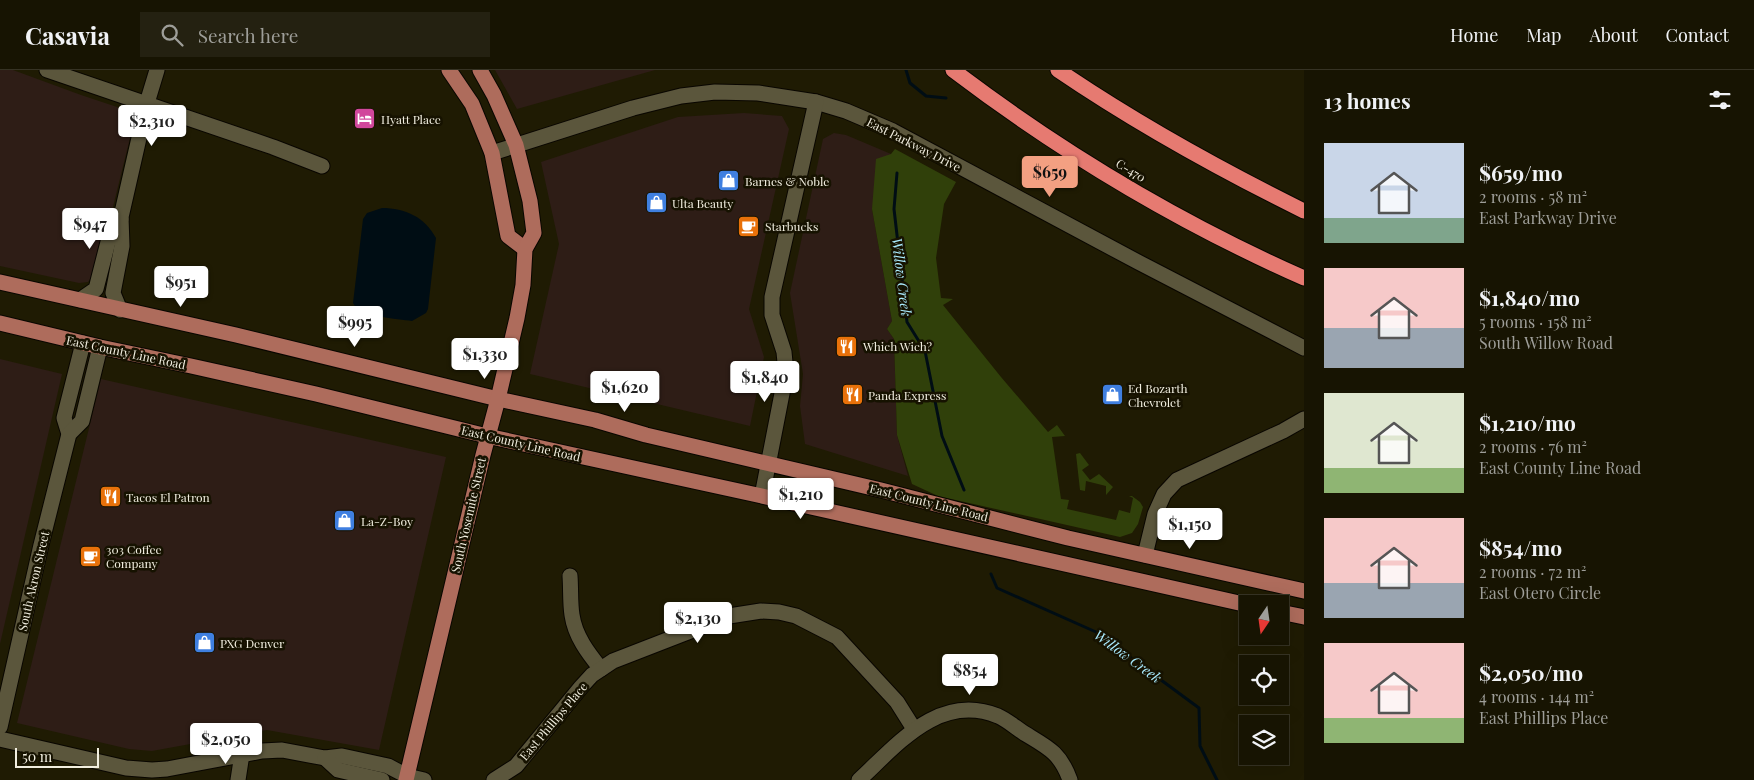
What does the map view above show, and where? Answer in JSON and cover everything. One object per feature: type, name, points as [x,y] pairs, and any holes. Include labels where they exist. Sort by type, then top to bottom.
[{"type":"highway","name":"C-470","points":[[953,70],[1031,126],[1140,194],[1204,229],[1304,278]]},
{"type":"highway","points":[[1058,70],[1102,100],[1190,152],[1304,211]]},
{"type":"main road","points":[[449,70],[472,104],[492,153],[508,236],[524,249]]},
{"type":"main road","name":"South Yosemite Street","points":[[407,778],[519,305],[524,271],[524,249],[534,233],[530,201],[516,145],[494,95],[480,70]]},
{"type":"main road","name":"East County Line Road","points":[[0,282],[236,335],[498,399],[595,420],[646,435],[942,505],[1068,538],[1304,591]]},
{"type":"main road","name":"East County Line Road","points":[[0,323],[316,394],[487,436],[1239,603]]},
{"type":"main road","points":[[1289,614],[1304,617]]},
{"type":"street","points":[[47,70],[322,166]]},
{"type":"street","points":[[120,310],[113,292],[122,246],[121,217],[146,103],[157,70]]},
{"type":"street","name":"East Parkway Drive","points":[[492,153],[638,106],[690,95],[715,92],[758,93],[816,102],[846,111],[892,131],[1304,348]]},
{"type":"street","points":[[762,496],[786,373],[786,359],[772,315],[772,297],[816,102]]},
{"type":"street","points":[[80,300],[96,288],[108,242],[121,217]]},
{"type":"street","name":"South Akron Street","points":[[0,727],[41,545],[69,434],[64,418],[84,343]]},
{"type":"street","name":"South Akron Street","points":[[69,434],[82,422],[100,347]]},
{"type":"street","points":[[1145,556],[1155,514],[1164,494],[1177,480],[1283,431],[1304,418]]},
{"type":"street","points":[[570,576],[572,615],[575,627],[585,648],[601,669]]},
{"type":"street","name":"East Phillips Place","points":[[494,780],[516,766],[581,687],[601,669],[622,656],[729,616],[761,611],[779,612],[796,616],[837,637],[898,702],[914,729]]},
{"type":"street","points":[[859,780],[914,729],[936,716],[953,711],[975,710],[998,717],[1052,750],[1064,766],[1070,780]]},
{"type":"street","points":[[0,739],[126,768],[145,775],[262,750],[282,750],[325,758],[342,756],[388,766],[407,778]]},
{"type":"street","points":[[238,780],[242,754]]},
{"type":"street","points":[[325,758],[338,770],[383,780],[407,778],[424,780]]},
{"type":"shaded area","points":[[0,70],[13,70],[117,107],[124,111],[128,117],[132,130],[109,223],[93,275],[88,282],[79,283],[0,266]]},
{"type":"shaded area","points":[[495,70],[655,70],[517,109]]},
{"type":"shaded area","points":[[744,113],[782,116],[789,129],[749,309],[764,357],[750,426],[530,374],[559,244],[541,162],[678,117]]},
{"type":"shaded area","points":[[834,133],[846,135],[891,154],[872,209],[892,321],[887,329],[894,339],[897,435],[908,476],[805,444],[800,406],[803,374],[790,293],[823,139]]},
{"type":"shaded area","points":[[382,208],[390,208],[414,215],[426,224],[436,238],[428,309],[426,313],[412,321],[371,314],[357,308],[353,303],[363,219],[367,213]]},
{"type":"shaded area","points":[[0,359],[62,374],[0,644]]},
{"type":"shaded area","points":[[101,379],[446,457],[379,750],[267,730],[152,751],[129,749],[17,723]]},
{"type":"green space","points":[[895,149],[956,182],[944,204],[936,258],[941,298],[953,299],[943,305],[1048,432],[1057,425],[1065,436],[1052,437],[1061,499],[1069,500],[1067,509],[1116,520],[1119,510],[1130,513],[1133,498],[1129,496],[1132,496],[1143,507],[1138,524],[1132,533],[1120,537],[938,496],[912,484],[897,435],[894,339],[887,329],[892,321],[872,209],[876,159],[891,154]]},
{"type":"green space","points":[[1080,453],[1089,465],[1082,470],[1090,480],[1099,474],[1113,487],[1106,495],[1106,486],[1086,481],[1085,491],[1080,490],[1076,454]]},
{"type":"waterway","points":[[906,70],[910,83],[926,96],[946,98]]},
{"type":"waterway","name":"Willow Creek","points":[[897,173],[894,209],[907,322],[925,351],[942,436],[964,490]]},
{"type":"waterway","name":"Willow Creek","points":[[991,574],[997,588],[1096,632],[1199,708],[1200,746],[1217,780]]},
{"type":"place","name":"Hyatt Place","points":[[365,119]]},
{"type":"place","name":"Barnes & Noble","points":[[729,181]]},
{"type":"place","name":"Ulta Beauty","points":[[656,203]]},
{"type":"place","name":"Starbucks","points":[[749,226]]},
{"type":"place","name":"Which Wich?","points":[[847,346]]},
{"type":"place","name":"Panda Express","points":[[852,395]]},
{"type":"place","name":"Ed Bozarth Chevrolet","points":[[1112,395]]},
{"type":"place","name":"Tacos El Patron","points":[[110,497]]},
{"type":"place","name":"La-Z-Boy","points":[[345,521]]},
{"type":"place","name":"303 Coffee Company","points":[[90,556]]},
{"type":"place","name":"PXG Denver","points":[[204,643]]}]
